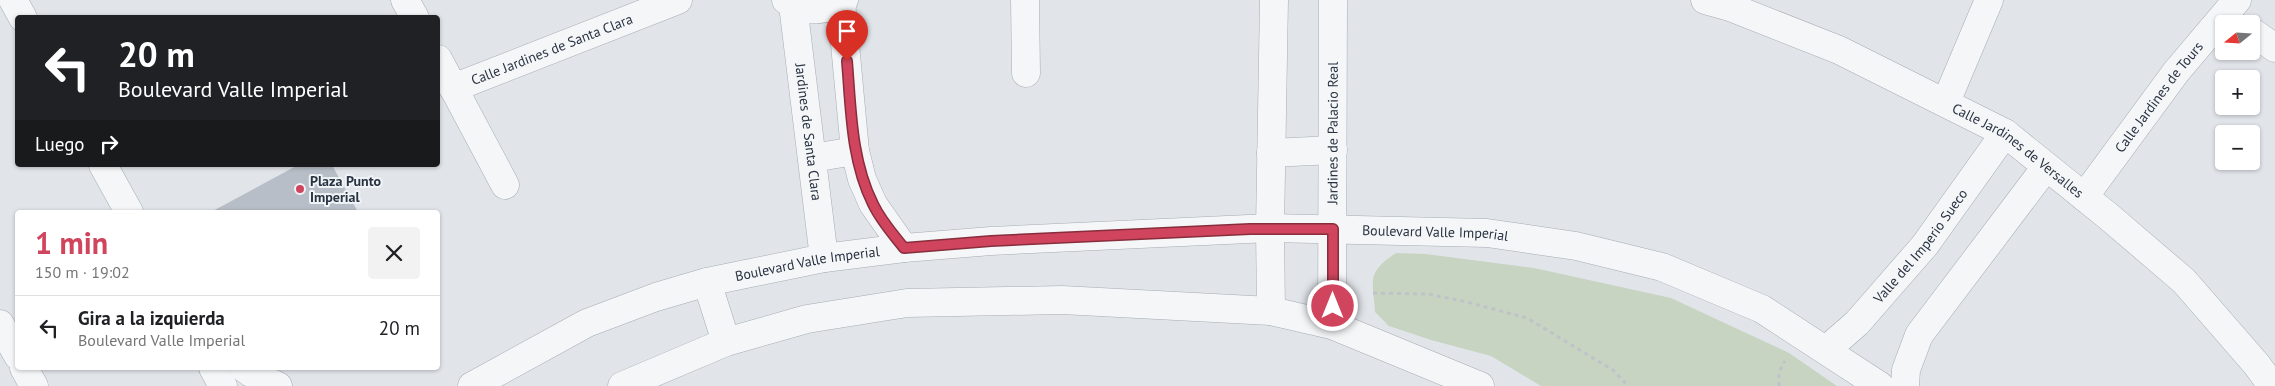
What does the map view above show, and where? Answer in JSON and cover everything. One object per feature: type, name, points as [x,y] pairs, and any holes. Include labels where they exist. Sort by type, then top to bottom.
[{"type":"street","points":[[13,0],[21,15]]},
{"type":"street","points":[[405,0],[412,15]]},
{"type":"street","name":"Calle Jardines de Santa Clara","points":[[453,88],[678,0]]},
{"type":"street","points":[[1025,0],[1026,73]]},
{"type":"street","points":[[1271,311],[1270,228],[1274,0]]},
{"type":"street","name":"Jardines de Palacio Real","points":[[1332,326],[1333,0]]},
{"type":"street","name":"Calle Jardines de Versalles","points":[[1705,0],[1730,7],[1839,50],[2005,133],[2184,281],[2257,365],[2272,386]]},
{"type":"street","points":[[1946,102],[1989,0]]},
{"type":"street","name":"Jardines de Santa Clara","points":[[789,2],[809,10],[826,9],[842,1],[855,152],[862,179],[873,204],[886,226],[904,248]]},
{"type":"street","name":"Jardines de Santa Clara","points":[[789,2],[812,158],[824,258]]},
{"type":"street","name":"Calle Jardines de Tours","points":[[2084,197],[2176,72],[2235,12]]},
{"type":"street","points":[[2260,37],[2275,48]]},
{"type":"street","points":[[440,63],[505,185]]},
{"type":"street","name":"Valle del Imperio Sueco","points":[[1826,350],[1857,323],[1925,245],[2005,133]]},
{"type":"street","points":[[1271,152],[1333,150]]},
{"type":"street","points":[[812,158],[855,152]]},
{"type":"street","points":[[105,167],[129,210]]},
{"type":"street","points":[[1904,386],[1906,370],[1919,335],[2046,167]]},
{"type":"street","name":"Boulevard Valle Imperial","points":[[472,386],[587,323],[656,297],[707,282],[824,258],[904,248],[991,241],[1270,228],[1487,233],[1576,246],[1662,267],[1762,309],[1880,386]]},
{"type":"street","points":[[707,282],[726,342]]},
{"type":"street","points":[[622,386],[726,342],[807,319],[907,302],[1062,300],[1271,311],[1332,326],[1480,386]]},
{"type":"street","points":[[0,324],[15,351]]},
{"type":"street","points":[[25,370],[34,386]]},
{"type":"street","points":[[214,370],[223,386]]},
{"type":"street","points":[[247,370],[278,386]]},
{"type":"path","points":[[1374,294],[1427,294],[1463,301],[1527,318],[1613,370],[1628,386]]},
{"type":"path","points":[[1779,386],[1779,372],[1786,359]]},
{"type":"green space","points":[[1396,253],[1426,254],[1534,268],[1671,298],[1789,353],[1837,386],[1541,386],[1491,356],[1431,340],[1389,326],[1375,312],[1373,284],[1376,272],[1380,266]]},
{"type":"building","name":"Plaza Punto Imperial","points":[[294,167],[333,167],[357,210],[215,210]]},
{"type":"place","name":"Plaza Punto Imperial","points":[[300,189]]},
{"type":"route","points":[[847,61],[855,152],[862,179],[873,204],[886,226],[904,248],[991,241],[1270,228],[1333,229],[1333,306]]}]
